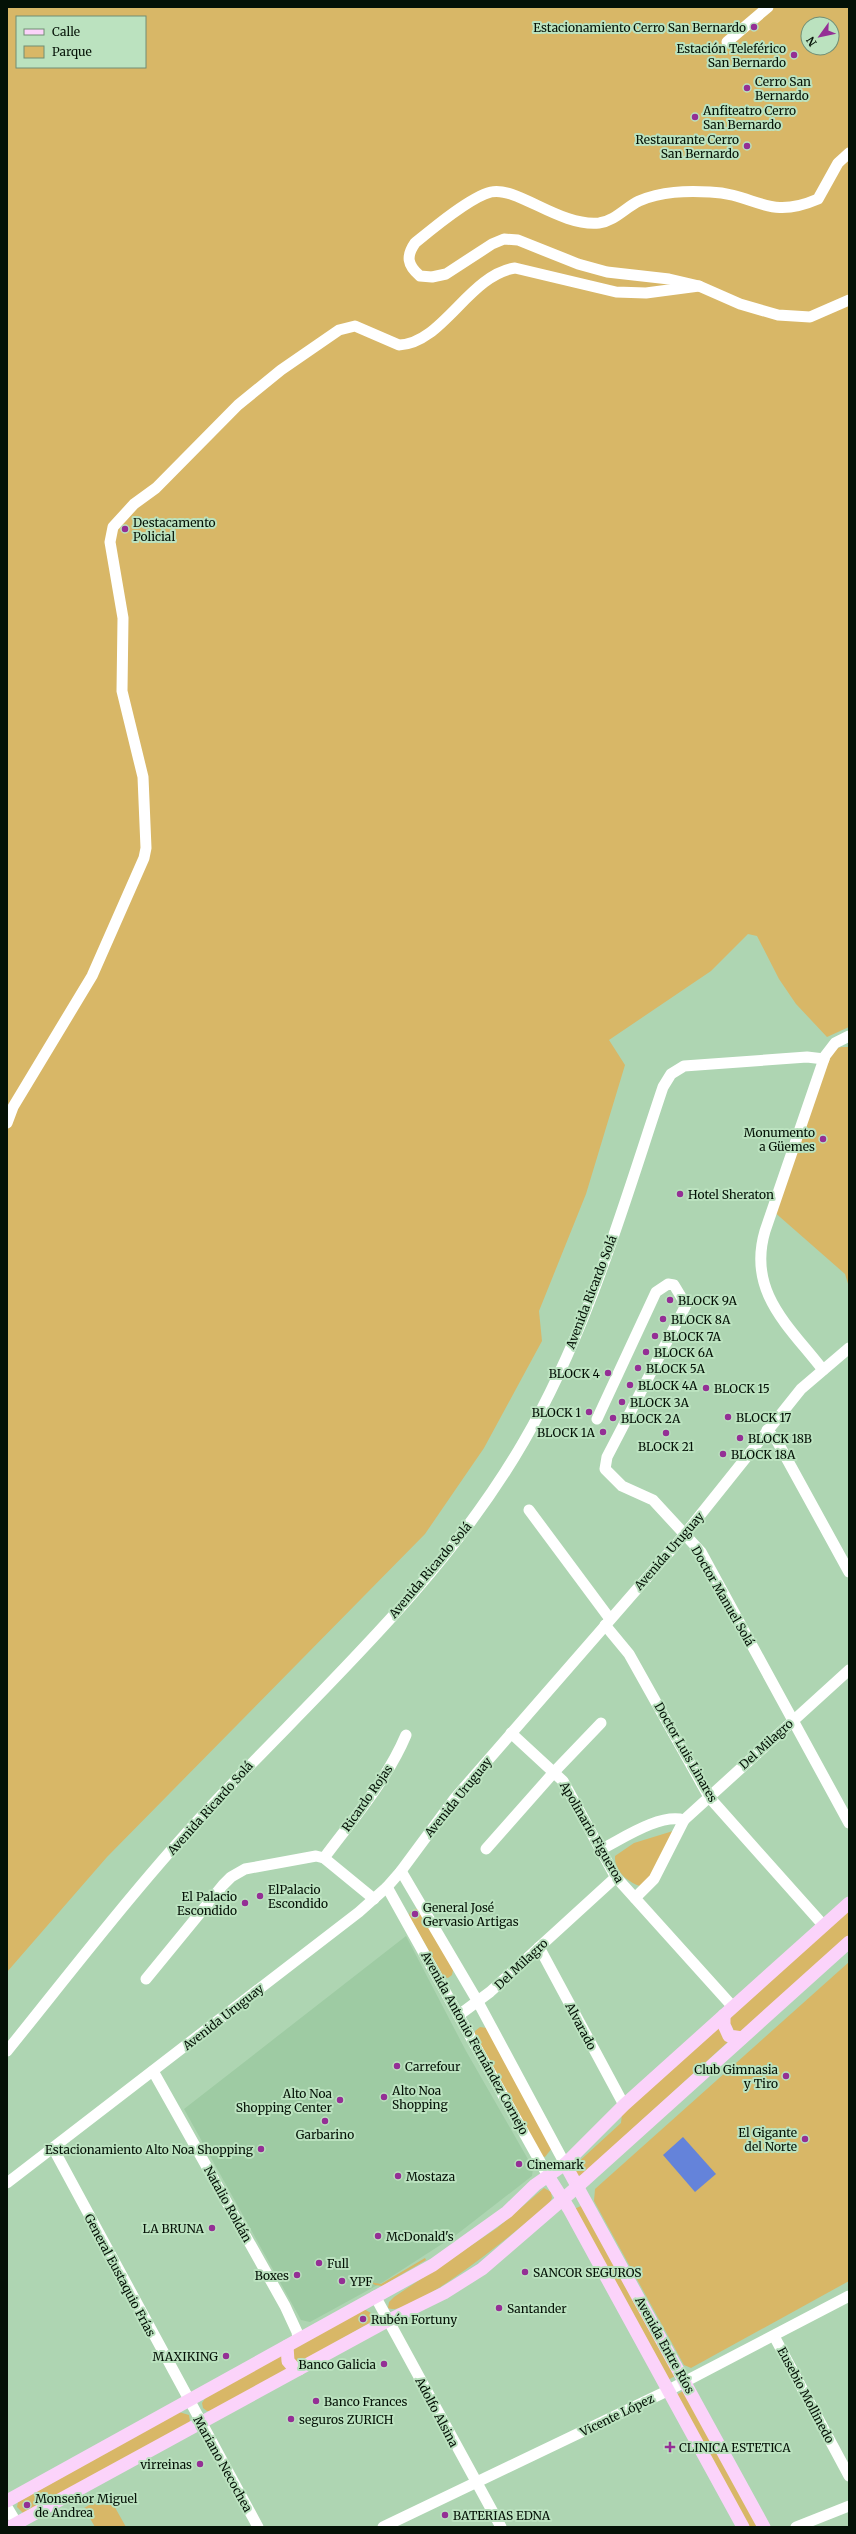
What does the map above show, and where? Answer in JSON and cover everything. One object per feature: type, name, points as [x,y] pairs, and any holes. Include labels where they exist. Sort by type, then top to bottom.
[{"type":"main road","points":[[7,2501],[433,2265],[463,2245],[507,2212],[548,2176],[565,2164],[624,2105],[849,1903]]},
{"type":"main road","points":[[16,2526],[387,2321],[444,2294],[482,2269],[562,2199],[578,2188],[849,1942]]},
{"type":"main road","points":[[729,2011],[724,2025],[729,2036],[742,2038]]},
{"type":"main road","name":"Avenida Entre Ríos","points":[[565,2164],[764,2527]]},
{"type":"main road","name":"Avenida Antonio Fernández Cornejo","points":[[548,2176],[562,2199]]},
{"type":"main road","name":"Avenida Entre Ríos","points":[[562,2199],[743,2527]]},
{"type":"main road","points":[[293,2342],[288,2361],[294,2368],[300,2369]]},
{"type":"street","points":[[727,42],[768,7]]},
{"type":"street","points":[[849,153],[838,163],[818,199],[788,209],[770,208],[723,192],[668,192],[638,202],[611,219],[588,224],[562,218],[509,194],[491,192],[476,199],[437,225],[415,243],[409,252],[408,261],[413,271],[420,276],[432,277],[446,274],[492,244],[504,239],[518,240],[572,262],[607,272],[669,279],[699,286],[740,304],[792,318],[810,317],[849,300]]},
{"type":"street","points":[[7,1123],[13,1107],[98,966],[145,853],[143,777],[122,691],[123,618],[110,542],[116,521],[156,488],[238,405],[280,370],[339,330],[356,326],[399,345],[407,345],[432,330],[489,276],[501,270],[515,268],[616,292],[646,293],[699,286]]},
{"type":"street","points":[[823,1370],[771,1304],[762,1283],[760,1263],[765,1231],[824,1059],[835,1043],[849,1036]]},
{"type":"street","points":[[835,1043],[849,1045]]},
{"type":"street","name":"Avenida Ricardo Solá","points":[[7,2051],[98,1935],[185,1833],[413,1594],[453,1547],[479,1510],[524,1440],[566,1355],[610,1246],[662,1087],[671,1074],[684,1066],[807,1057],[824,1059]]},
{"type":"street","name":"Doctor Manuel Solá","points":[[597,1419],[656,1292],[668,1284],[674,1285],[686,1305],[607,1457],[605,1469],[622,1486],[653,1500],[701,1552],[849,1822]]},
{"type":"street","name":"Avenida Uruguay","points":[[7,2183],[374,1899],[387,1887],[401,1871],[455,1798],[685,1534],[801,1390],[849,1348]]},
{"type":"street","points":[[768,1430],[776,1441],[849,1572]]},
{"type":"street","name":"Doctor Luis Linares","points":[[528,1510],[629,1654],[709,1797],[824,1926]]},
{"type":"street","name":"Del Milagro","points":[[635,1898],[654,1879],[684,1820],[792,1720],[849,1670]]},
{"type":"street","points":[[486,1849],[555,1771],[601,1723]]},
{"type":"street","name":"Apolinario Figueroa","points":[[511,1734],[555,1771],[563,1781],[616,1877],[729,2011]]},
{"type":"street","name":"Ricardo Rojas","points":[[324,1858],[368,1799],[395,1758],[406,1735]]},
{"type":"street","points":[[600,1850],[653,1823],[663,1820],[684,1820]]},
{"type":"street","points":[[146,1979],[218,1891],[237,1873],[245,1869],[309,1857],[324,1858],[374,1899]]},
{"type":"street","name":"Avenida Antonio Fernández Cornejo","points":[[401,1871],[478,2002],[565,2164]]},
{"type":"street","name":"Del Milagro","points":[[459,2015],[478,2002],[616,1877]]},
{"type":"street","name":"Avenida Antonio Fernández Cornejo","points":[[387,1887],[548,2176]]},
{"type":"street","name":"Alvarado","points":[[539,1947],[624,2105]]},
{"type":"street","name":"Natalio Roldán","points":[[153,2071],[285,2306],[297,2332],[293,2342]]},
{"type":"street","name":"General Eustaquio Frías","points":[[53,2148],[188,2401]]},
{"type":"street","name":"Adolfo Alsina","points":[[375,2296],[387,2321],[501,2527]]},
{"type":"street","name":"Vicente López","points":[[383,2527],[668,2391],[849,2296]]},
{"type":"street","name":"Eusebio Mollinedo","points":[[774,2336],[849,2476]]},
{"type":"street","name":"Mariano Necochea","points":[[188,2401],[258,2527]]},
{"type":"street","points":[[796,2527],[849,2506]]},
{"type":"street","points":[[7,2507],[16,2526]]},
{"type":"shaded area","name":"Alto Noa Shopping","points":[[406,1936],[466,2051],[533,2168],[532,2176],[456,2235],[383,2282],[310,2322],[301,2320],[184,2109]]},
{"type":"green space","points":[[7,7],[849,7],[849,1027],[827,1037],[796,1004],[779,979],[757,936],[748,934],[711,971],[609,1040],[625,1065],[586,1194],[539,1311],[542,1341],[484,1448],[425,1534],[107,1857],[7,1972]]},
{"type":"green space","name":"Monumento a Güemes","points":[[849,1047],[849,1287],[845,1274],[772,1210],[833,1049]]},
{"type":"green space","points":[[673,1831],[650,1878],[640,1886],[630,1882],[622,1875],[615,1861],[615,1856],[634,1843]]},
{"type":"green space","points":[[415,1909],[420,1909],[453,1970],[452,1975],[448,1978],[444,1977],[409,1916],[410,1912]]},
{"type":"green space","points":[[849,1910],[849,1935],[742,2032],[735,2033],[728,2019]]},
{"type":"green space","name":"Club Gimnasia y Tiro","points":[[849,1962],[849,2281],[691,2368],[684,2365],[594,2201],[595,2189]]},
{"type":"green space","points":[[721,2025],[731,2039],[583,2174],[578,2176],[574,2170],[575,2165],[621,2123],[622,2114]]},
{"type":"green space","points":[[480,2027],[487,2028],[552,2148],[545,2157],[540,2156],[475,2036],[475,2031]]},
{"type":"green space","points":[[544,2188],[551,2192],[552,2198],[549,2204],[495,2248],[444,2285],[420,2299],[401,2308],[388,2308],[389,2302],[394,2297],[497,2228]]},
{"type":"green space","points":[[581,2206],[675,2376],[668,2380],[574,2209]]},
{"type":"green space","points":[[425,2258],[426,2260],[382,2286],[375,2285],[370,2282],[381,2284]]},
{"type":"green space","points":[[362,2308],[371,2313],[373,2321],[301,2362],[296,2362],[291,2356],[294,2347]]},
{"type":"green space","points":[[283,2354],[291,2368],[213,2411],[207,2411],[203,2408],[202,2403],[206,2397]]},
{"type":"green space","points":[[683,2391],[758,2527],[749,2527],[676,2395]]},
{"type":"green space","points":[[179,2412],[189,2415],[190,2421],[187,2426],[25,2515],[17,2507],[18,2502]]},
{"type":"green space","points":[[108,2494],[126,2527],[95,2527],[84,2508]]},
{"type":"water","points":[[683,2137],[716,2174],[695,2192],[663,2155]]},
{"type":"place","name":"Estacionamiento Cerro San Bernardo","points":[[754,27]]},
{"type":"place","name":"Estación Teleférico San Bernardo","points":[[794,55]]},
{"type":"place","name":"Cerro San Bernardo","points":[[747,88]]},
{"type":"place","name":"Anfiteatro Cerro San Bernardo","points":[[695,117]]},
{"type":"place","name":"Restaurante Cerro San Bernardo","points":[[747,146]]},
{"type":"place","name":"Destacamento Policial","points":[[125,529]]},
{"type":"place","name":"Monumento a Güemes","points":[[823,1139]]},
{"type":"place","name":"Hotel Sheraton","points":[[680,1194]]},
{"type":"place","name":"BLOCK 9A","points":[[670,1300]]},
{"type":"place","name":"BLOCK 8A","points":[[663,1319]]},
{"type":"place","name":"BLOCK 7A","points":[[655,1336]]},
{"type":"place","name":"BLOCK 6A","points":[[646,1352]]},
{"type":"place","name":"BLOCK 5A","points":[[638,1368]]},
{"type":"place","name":"BLOCK 4","points":[[608,1373]]},
{"type":"place","name":"BLOCK 4A","points":[[630,1385]]},
{"type":"place","name":"BLOCK 15","points":[[706,1388]]},
{"type":"place","name":"BLOCK 3A","points":[[622,1402]]},
{"type":"place","name":"BLOCK 1","points":[[589,1412]]},
{"type":"place","name":"BLOCK 17","points":[[728,1417]]},
{"type":"place","name":"BLOCK 2A","points":[[613,1418]]},
{"type":"place","name":"BLOCK 1A","points":[[603,1432]]},
{"type":"place","name":"BLOCK 21","points":[[666,1433]]},
{"type":"place","name":"BLOCK 18B","points":[[740,1438]]},
{"type":"place","name":"BLOCK 18A","points":[[723,1454]]},
{"type":"place","name":"ElPalacio Escondido","points":[[260,1896]]},
{"type":"place","name":"El Palacio Escondido","points":[[245,1903]]},
{"type":"place","name":"General José Gervasio Artigas","points":[[415,1914]]},
{"type":"place","name":"Carrefour","points":[[397,2066]]},
{"type":"place","name":"Club Gimnasia y Tiro","points":[[786,2076]]},
{"type":"place","name":"Alto Noa Shopping","points":[[384,2097]]},
{"type":"place","name":"Alto Noa Shopping Center","points":[[340,2100]]},
{"type":"place","name":"Garbarino","points":[[325,2121]]},
{"type":"place","name":"El Gigante del Norte","points":[[805,2139]]},
{"type":"place","name":"Estacionamiento Alto Noa Shopping","points":[[261,2149]]},
{"type":"place","name":"Cinemark","points":[[519,2164]]},
{"type":"place","name":"Mostaza","points":[[398,2176]]},
{"type":"place","name":"LA BRUNA","points":[[212,2228]]},
{"type":"place","name":"McDonald's","points":[[378,2236]]},
{"type":"place","name":"Full","points":[[319,2263]]},
{"type":"place","name":"SANCOR SEGUROS","points":[[525,2272]]},
{"type":"place","name":"Boxes","points":[[297,2275]]},
{"type":"place","name":"YPF","points":[[342,2281]]},
{"type":"place","name":"Santander","points":[[499,2308]]},
{"type":"place","name":"Rubén Fortuny","points":[[363,2319]]},
{"type":"place","name":"MAXIKING","points":[[226,2356]]},
{"type":"place","name":"Banco Galicia","points":[[384,2364]]},
{"type":"place","name":"Banco Frances","points":[[316,2401]]},
{"type":"place","name":"seguros ZURICH","points":[[291,2419]]},
{"type":"place","name":"CLINICA ESTETICA","points":[[670,2447]]},
{"type":"place","name":"virreinas","points":[[200,2464]]},
{"type":"place","name":"Monseñor Miguel de Andrea","points":[[27,2505]]},
{"type":"place","name":"BATERIAS EDNA","points":[[445,2515]]}]
